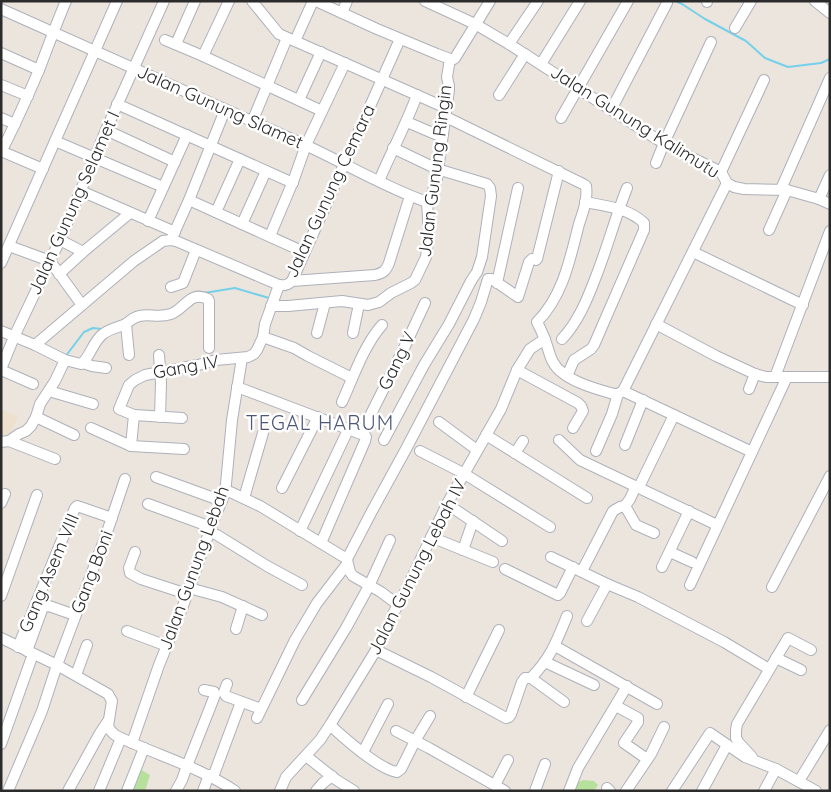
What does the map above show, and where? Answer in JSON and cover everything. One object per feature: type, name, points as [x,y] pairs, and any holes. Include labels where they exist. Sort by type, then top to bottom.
[{"type":"street","points":[[43,169],[1,151],[16,124],[66,1]]},
{"type":"street","points":[[1,263],[117,1]]},
{"type":"street","name":"Jalan Gunung Selamet I","points":[[1,370],[164,1]]},
{"type":"street","points":[[176,44],[195,1]]},
{"type":"street","points":[[203,56],[229,1]]},
{"type":"street","points":[[252,1],[279,34],[417,95],[584,184],[587,189],[585,202],[562,285],[544,315],[537,322],[545,338],[554,365],[567,376],[593,388],[620,392],[644,400],[752,452]]},
{"type":"street","points":[[252,122],[291,39],[315,1],[450,59],[455,58],[490,1]]},
{"type":"street","points":[[342,13],[347,1]]},
{"type":"street","name":"Jalan Gunung Kalimutu","points":[[425,1],[439,4],[509,44],[664,143],[721,172],[727,183],[738,188],[784,189],[830,204]]},
{"type":"street","points":[[509,44],[538,1]]},
{"type":"street","points":[[541,64],[580,1]]},
{"type":"street","points":[[561,118],[628,1]]},
{"type":"street","points":[[735,28],[750,1]]},
{"type":"street","points":[[815,1],[830,13]]},
{"type":"street","points":[[611,110],[667,3]]},
{"type":"street","name":"Jalan Gunung Slamet","points":[[1,9],[306,145],[410,196],[427,202]]},
{"type":"street","name":"Jalan Gunung Cemara","points":[[81,191],[148,221],[196,250],[284,286],[292,281],[400,39]]},
{"type":"street","points":[[165,40],[322,111]]},
{"type":"street","points":[[656,163],[711,42]]},
{"type":"street","points":[[299,100],[321,52]]},
{"type":"street","points":[[1,53],[39,70]]},
{"type":"street","points":[[499,95],[525,54]]},
{"type":"street","name":"Jalan Gunung Ringin","points":[[273,302],[288,306],[342,301],[368,305],[379,302],[414,280],[426,257],[428,245],[427,202],[432,194],[436,178],[446,112],[449,86],[447,77],[450,59]]},
{"type":"street","points":[[270,236],[293,183],[306,145],[345,63]]},
{"type":"street","points":[[769,230],[830,78]]},
{"type":"street","points":[[721,172],[764,80]]},
{"type":"street","points":[[1,85],[28,96]]},
{"type":"street","points":[[379,181],[393,148],[407,122],[417,95]]},
{"type":"street","points":[[118,104],[293,183]]},
{"type":"street","points":[[35,345],[134,261],[163,240],[173,236],[226,110]]},
{"type":"street","points":[[1,118],[16,124]]},
{"type":"street","points":[[407,122],[442,137]]},
{"type":"street","points":[[106,130],[175,162]]},
{"type":"street","points":[[148,221],[187,135]]},
{"type":"street","points":[[55,141],[163,187]]},
{"type":"street","points":[[384,440],[424,364],[449,324],[477,272],[482,257],[491,196],[490,188],[487,184],[437,168],[393,148]]},
{"type":"street","points":[[216,212],[240,159]]},
{"type":"street","points":[[242,224],[266,171]]},
{"type":"street","points":[[227,684],[224,692],[229,698],[241,702],[259,714],[290,650],[317,603],[347,561],[406,449],[474,319],[488,279],[490,278],[498,282],[518,297],[529,262],[537,259],[559,171]]},
{"type":"street","points":[[819,199],[830,175]]},
{"type":"street","points":[[596,451],[620,392],[727,183]]},
{"type":"street","points":[[498,282],[518,188]]},
{"type":"street","points":[[562,339],[570,331],[588,296],[607,249],[627,188]]},
{"type":"street","points":[[292,281],[381,274],[389,264],[410,196]]},
{"type":"street","points":[[189,200],[304,252]]},
{"type":"street","points":[[567,376],[574,360],[594,345],[644,230],[644,223],[630,212],[585,202]]},
{"type":"street","points":[[59,274],[130,213]]},
{"type":"street","points":[[775,377],[830,231]]},
{"type":"street","points":[[60,240],[83,252]]},
{"type":"street","points":[[9,246],[50,261],[82,305]]},
{"type":"street","points":[[171,287],[183,283],[196,250]]},
{"type":"street","points":[[693,252],[803,304]]},
{"type":"street","points":[[242,358],[254,354],[257,350],[263,337],[265,324],[279,285]]},
{"type":"street","points":[[83,363],[104,332],[126,324],[140,316],[172,314],[191,299],[204,297],[208,298],[209,301],[209,348]]},
{"type":"street","points":[[317,334],[325,303]]},
{"type":"street","name":"Gang V","points":[[321,543],[362,447],[366,436],[362,433],[425,303]]},
{"type":"street","points":[[353,333],[359,304]]},
{"type":"street","points":[[126,324],[129,355]]},
{"type":"street","points":[[656,324],[716,356],[756,374],[775,377],[830,377]]},
{"type":"street","points":[[342,402],[370,340],[382,325]]},
{"type":"street","points":[[1,331],[62,359],[106,368]]},
{"type":"street","points":[[263,337],[294,348],[352,378]]},
{"type":"street","name":"Jalan Gunung Lebah IV","points":[[280,791],[286,777],[306,756],[330,725],[376,650],[447,504],[501,409],[517,370],[530,349],[545,338]]},
{"type":"street","points":[[159,355],[160,417]]},
{"type":"street","name":"Gang IV","points":[[134,415],[119,409],[129,386],[145,374],[160,373],[216,360],[242,358]]},
{"type":"street","name":"Jalan Gunung Lebah","points":[[132,743],[159,665],[226,490],[232,420],[242,358]]},
{"type":"street","points":[[5,441],[28,429],[36,417],[40,404],[55,381],[62,359]]},
{"type":"street","points":[[1,370],[33,384]]},
{"type":"street","points":[[517,370],[581,406],[583,411],[573,428]]},
{"type":"street","points":[[750,389],[756,374]]},
{"type":"street","points":[[690,585],[787,377]]},
{"type":"street","points":[[237,387],[348,430],[362,433]]},
{"type":"street","points":[[49,391],[93,404]]},
{"type":"street","points":[[625,445],[644,400]]},
{"type":"street","points":[[131,446],[134,415],[182,418]]},
{"type":"street","points":[[505,570],[558,595],[577,569],[613,511],[624,506],[630,499],[674,415]]},
{"type":"street","points":[[36,417],[74,435]]},
{"type":"street","points":[[282,488],[318,417]]},
{"type":"street","points":[[439,422],[476,450]]},
{"type":"street","points":[[91,428],[131,446],[184,449]]},
{"type":"street","points":[[300,531],[348,430]]},
{"type":"street","points":[[244,498],[263,433]]},
{"type":"street","points":[[486,435],[587,498]]},
{"type":"street","points":[[560,440],[580,460],[718,525]]},
{"type":"street","points":[[5,441],[55,459]]},
{"type":"street","points":[[515,454],[523,441]]},
{"type":"street","points":[[420,451],[463,474],[550,528]]},
{"type":"street","points":[[772,587],[830,476]]},
{"type":"street","points":[[156,477],[222,501]]},
{"type":"street","name":"Gang Boni","points":[[8,791],[36,726],[125,479]]},
{"type":"street","points":[[226,490],[260,506],[321,543],[347,561],[351,574],[398,604]]},
{"type":"street","points":[[1,596],[37,496]]},
{"type":"street","points":[[148,504],[210,530],[267,566],[302,585]]},
{"type":"street","points":[[447,504],[502,541]]},
{"type":"street","name":"Gang Asem VIII","points":[[26,650],[75,508],[77,506],[112,518]]},
{"type":"street","points":[[624,506],[636,525],[654,533]]},
{"type":"street","points":[[662,567],[689,511]]},
{"type":"street","points":[[463,550],[474,521]]},
{"type":"street","points":[[432,537],[493,562]]},
{"type":"street","points":[[302,700],[346,628],[369,586],[390,540]]},
{"type":"street","points":[[135,552],[129,568],[130,573],[142,579],[188,591],[222,597],[262,615]]},
{"type":"street","points":[[670,552],[692,562]]},
{"type":"street","points":[[551,557],[638,597],[724,642],[769,669]]},
{"type":"street","points":[[587,621],[607,584]]},
{"type":"street","points":[[1,744],[26,650],[44,607],[49,606],[69,613]]},
{"type":"street","points":[[236,629],[243,606]]},
{"type":"street","points":[[531,678],[545,662],[555,646],[567,616]]},
{"type":"street","points":[[466,697],[499,630]]},
{"type":"street","points":[[127,631],[167,646]]},
{"type":"street","points":[[1,638],[76,675],[110,697],[112,704],[108,721],[68,791]]},
{"type":"street","points":[[756,761],[736,738],[736,730],[742,716],[788,638],[811,650]]},
{"type":"street","points":[[76,675],[87,645]]},
{"type":"street","points":[[555,646],[657,704]]},
{"type":"street","points":[[376,650],[431,677],[506,718],[511,714],[525,678],[531,678],[564,702]]},
{"type":"street","points":[[776,658],[801,670]]},
{"type":"street","points":[[545,662],[594,685]]},
{"type":"street","points":[[569,791],[578,768],[627,686]]},
{"type":"street","points":[[176,791],[215,695],[214,692],[204,690]]},
{"type":"street","points":[[203,791],[241,702]]},
{"type":"street","points":[[363,752],[388,704]]},
{"type":"street","points":[[616,706],[638,718],[638,722],[624,743],[647,759]]},
{"type":"street","points":[[330,725],[363,752],[392,771],[397,772],[401,769],[430,716]]},
{"type":"street","points":[[108,721],[110,730],[115,735],[211,776],[235,791]]},
{"type":"street","points":[[626,791],[654,748],[664,727]]},
{"type":"street","points":[[799,781],[830,730]]},
{"type":"street","points":[[396,731],[506,791]]},
{"type":"street","points":[[672,791],[710,733],[745,757],[776,769],[816,791]]},
{"type":"street","points":[[99,791],[121,738]]},
{"type":"street","points":[[702,791],[726,745]]},
{"type":"street","points":[[127,791],[144,748]]},
{"type":"street","points":[[306,756],[354,791]]},
{"type":"street","points":[[495,785],[508,760]]},
{"type":"street","points":[[534,791],[545,764]]},
{"type":"street","points":[[764,791],[776,769]]},
{"type":"street","points":[[316,791],[332,776]]},
{"type":"shaded area","points":[[1,409],[18,417],[11,432],[1,437]]},
{"type":"green space","points":[[138,768],[150,775],[145,791],[129,791]]},
{"type":"green space","points":[[583,780],[594,781],[598,785],[594,791],[572,791],[577,783]]},
{"type":"waterway","points":[[676,1],[746,41],[765,58],[788,67],[821,63],[830,59]]},
{"type":"waterway","points":[[204,293],[235,288],[269,298]]},
{"type":"waterway","points":[[65,357],[84,332],[93,328],[102,329]]},
{"type":"district","name":"TEGAL HARUM","points":[[320,423]]}]
